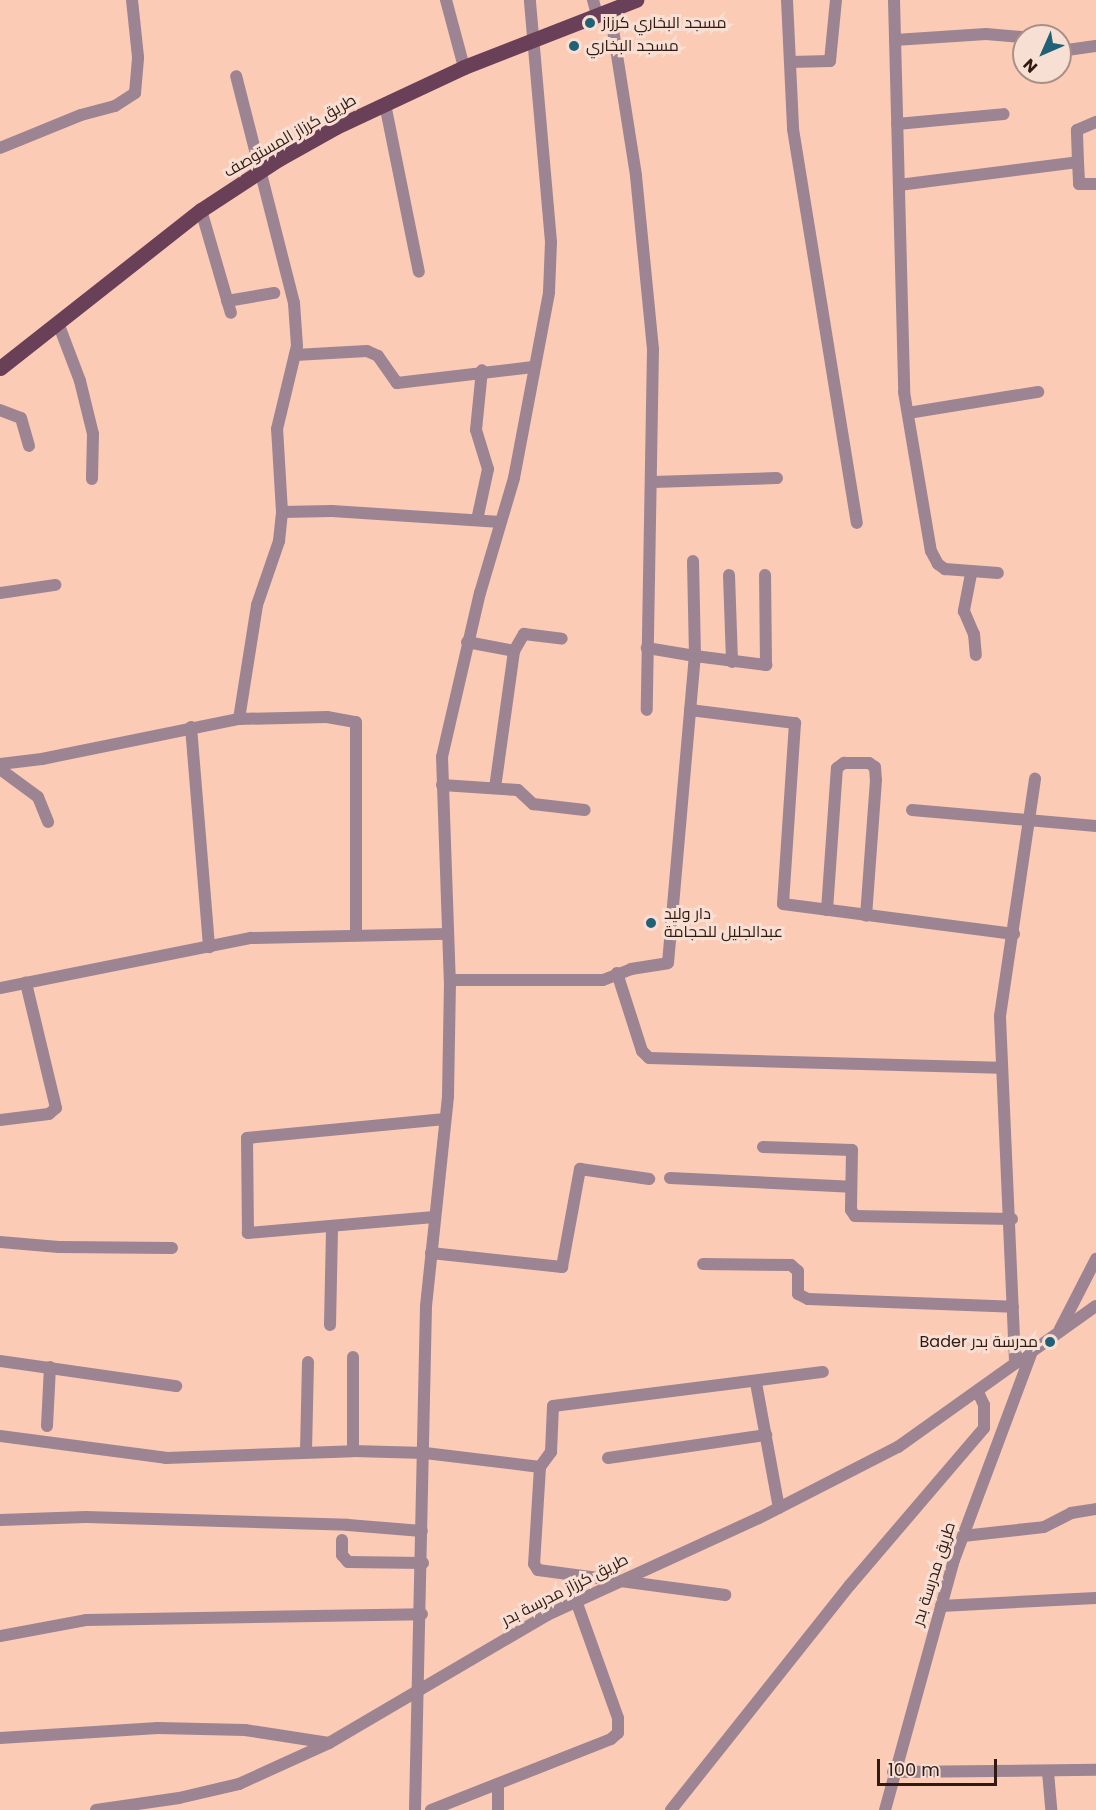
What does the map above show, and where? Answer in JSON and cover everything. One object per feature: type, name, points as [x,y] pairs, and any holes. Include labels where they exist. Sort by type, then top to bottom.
[{"type":"main road","name":"طريق كرزاز المستوصف","points":[[0,368],[201,210],[262,170],[385,104],[464,67],[636,0]]},
{"type":"street","points":[[0,148],[81,115],[115,106],[135,93],[138,57],[132,0]]},
{"type":"street","points":[[446,0],[464,67]]},
{"type":"street","points":[[415,1810],[422,1614],[426,1306],[446,1119],[450,980],[442,757],[467,642],[514,478],[532,367],[549,292],[551,242],[530,0]]},
{"type":"street","points":[[593,0],[603,13],[636,176],[649,302],[653,482],[647,710]]},
{"type":"street","points":[[787,0],[793,129],[857,523]]},
{"type":"street","points":[[790,62],[830,61],[836,0]]},
{"type":"street","points":[[894,0],[904,392],[931,551],[938,564],[971,574],[998,573]]},
{"type":"street","points":[[895,40],[986,34],[1012,36]]},
{"type":"street","points":[[1072,49],[1096,46]]},
{"type":"street","points":[[236,76],[262,170],[294,303],[295,355],[277,429],[282,512],[276,552],[257,605],[239,719]]},
{"type":"street","points":[[385,104],[419,272]]},
{"type":"street","points":[[897,124],[1004,114]]},
{"type":"street","points":[[1096,122],[1077,130],[1079,183],[1096,184]]},
{"type":"street","points":[[899,184],[1078,162]]},
{"type":"street","points":[[201,210],[229,307],[274,293]]},
{"type":"street","points":[[58,323],[80,381],[93,434],[92,479]]},
{"type":"street","points":[[295,355],[367,351],[378,356],[397,383],[482,370],[532,367]]},
{"type":"street","points":[[477,520],[488,469],[476,430],[482,370]]},
{"type":"street","points":[[908,413],[1038,392]]},
{"type":"street","points":[[0,410],[21,418],[29,446]]},
{"type":"street","points":[[653,482],[777,478]]},
{"type":"street","points":[[282,512],[501,522]]},
{"type":"street","points":[[450,980],[603,980],[617,973],[661,965],[671,957],[695,656],[693,561]]},
{"type":"street","points":[[971,574],[964,611],[974,634],[976,655]]},
{"type":"street","points":[[729,575],[732,662]]},
{"type":"street","points":[[647,648],[732,662],[768,663],[765,575]]},
{"type":"street","points":[[0,593],[55,585]]},
{"type":"street","points":[[495,788],[514,651],[524,634],[562,639]]},
{"type":"street","points":[[467,642],[514,651]]},
{"type":"street","points":[[690,710],[795,723],[782,901],[786,906],[1014,934]]},
{"type":"street","points":[[0,766],[239,719],[327,717],[356,722],[356,935]]},
{"type":"street","points":[[192,727],[209,947]]},
{"type":"street","points":[[827,910],[837,768],[844,763],[869,763],[875,767],[876,780],[866,915]]},
{"type":"street","points":[[0,766],[38,797],[48,822]]},
{"type":"street","points":[[1015,1361],[1011,1219],[999,1068],[1000,1016],[1014,934],[1035,779]]},
{"type":"street","points":[[442,785],[518,790],[536,805],[585,810]]},
{"type":"street","points":[[912,810],[1030,818],[1096,826]]},
{"type":"street","points":[[0,988],[209,947],[283,935],[448,934]]},
{"type":"street","points":[[617,973],[642,1051],[649,1059],[999,1068]]},
{"type":"street","points":[[0,1120],[49,1114],[56,1108],[26,983]]},
{"type":"street","points":[[434,1217],[248,1233],[248,1136],[446,1119]]},
{"type":"street","points":[[763,1147],[852,1150],[850,1210],[855,1216],[1011,1219]]},
{"type":"street","points":[[431,1253],[562,1267],[580,1169],[649,1179]]},
{"type":"street","points":[[670,1178],[851,1187]]},
{"type":"street","points":[[330,1325],[332,1226]]},
{"type":"street","points":[[0,1242],[59,1247],[172,1248]]},
{"type":"street","points":[[1058,1333],[1096,1259]]},
{"type":"street","points":[[703,1264],[791,1265],[798,1271],[798,1294],[808,1299],[1013,1307]]},
{"type":"street","name":"طريق كرزاز مدرسة بدر","points":[[96,1810],[180,1804],[239,1784],[328,1743],[418,1688],[576,1600],[779,1508],[898,1447],[978,1392],[1015,1361],[1031,1353],[1096,1306]]},
{"type":"street","name":"طريق مدرسة بدر","points":[[885,1810],[893,1772],[963,1536],[1031,1353]]},
{"type":"street","points":[[353,1357],[353,1451]]},
{"type":"street","points":[[0,1360],[176,1386]]},
{"type":"street","points":[[306,1451],[308,1362]]},
{"type":"street","points":[[47,1426],[50,1367]]},
{"type":"street","points":[[725,1595],[538,1570],[534,1564],[540,1467],[551,1452],[553,1406],[756,1383],[823,1372]]},
{"type":"street","points":[[756,1383],[779,1508]]},
{"type":"street","points":[[671,1810],[850,1585],[984,1428],[984,1405],[978,1392]]},
{"type":"street","points":[[608,1458],[766,1435]]},
{"type":"street","points":[[0,1436],[166,1458],[353,1451],[425,1453],[540,1467]]},
{"type":"street","points":[[963,1536],[1044,1527],[1071,1513],[1096,1509]]},
{"type":"street","points":[[0,1520],[86,1517],[348,1525],[422,1531]]},
{"type":"street","points":[[342,1540],[342,1555],[348,1562],[423,1563]]},
{"type":"street","points":[[941,1606],[1096,1598]]},
{"type":"street","points":[[431,1810],[618,1733],[618,1718],[576,1600]]},
{"type":"street","points":[[0,1635],[86,1620],[422,1614]]},
{"type":"street","points":[[0,1738],[170,1729],[245,1730],[328,1743]]},
{"type":"street","points":[[893,1772],[1096,1770]]},
{"type":"street","points":[[1048,1772],[1051,1810]]},
{"type":"street","points":[[498,1784],[498,1810]]},
{"type":"place","name":"مسجد البخاري كرزاز","points":[[590,23]]},
{"type":"place","name":"مسجد البخاري","points":[[574,46]]},
{"type":"place","name":"دار وليد عبدالجليل للحجامة","points":[[651,923]]},
{"type":"place","name":"Bader مدرسة بدر","points":[[1050,1342]]}]
